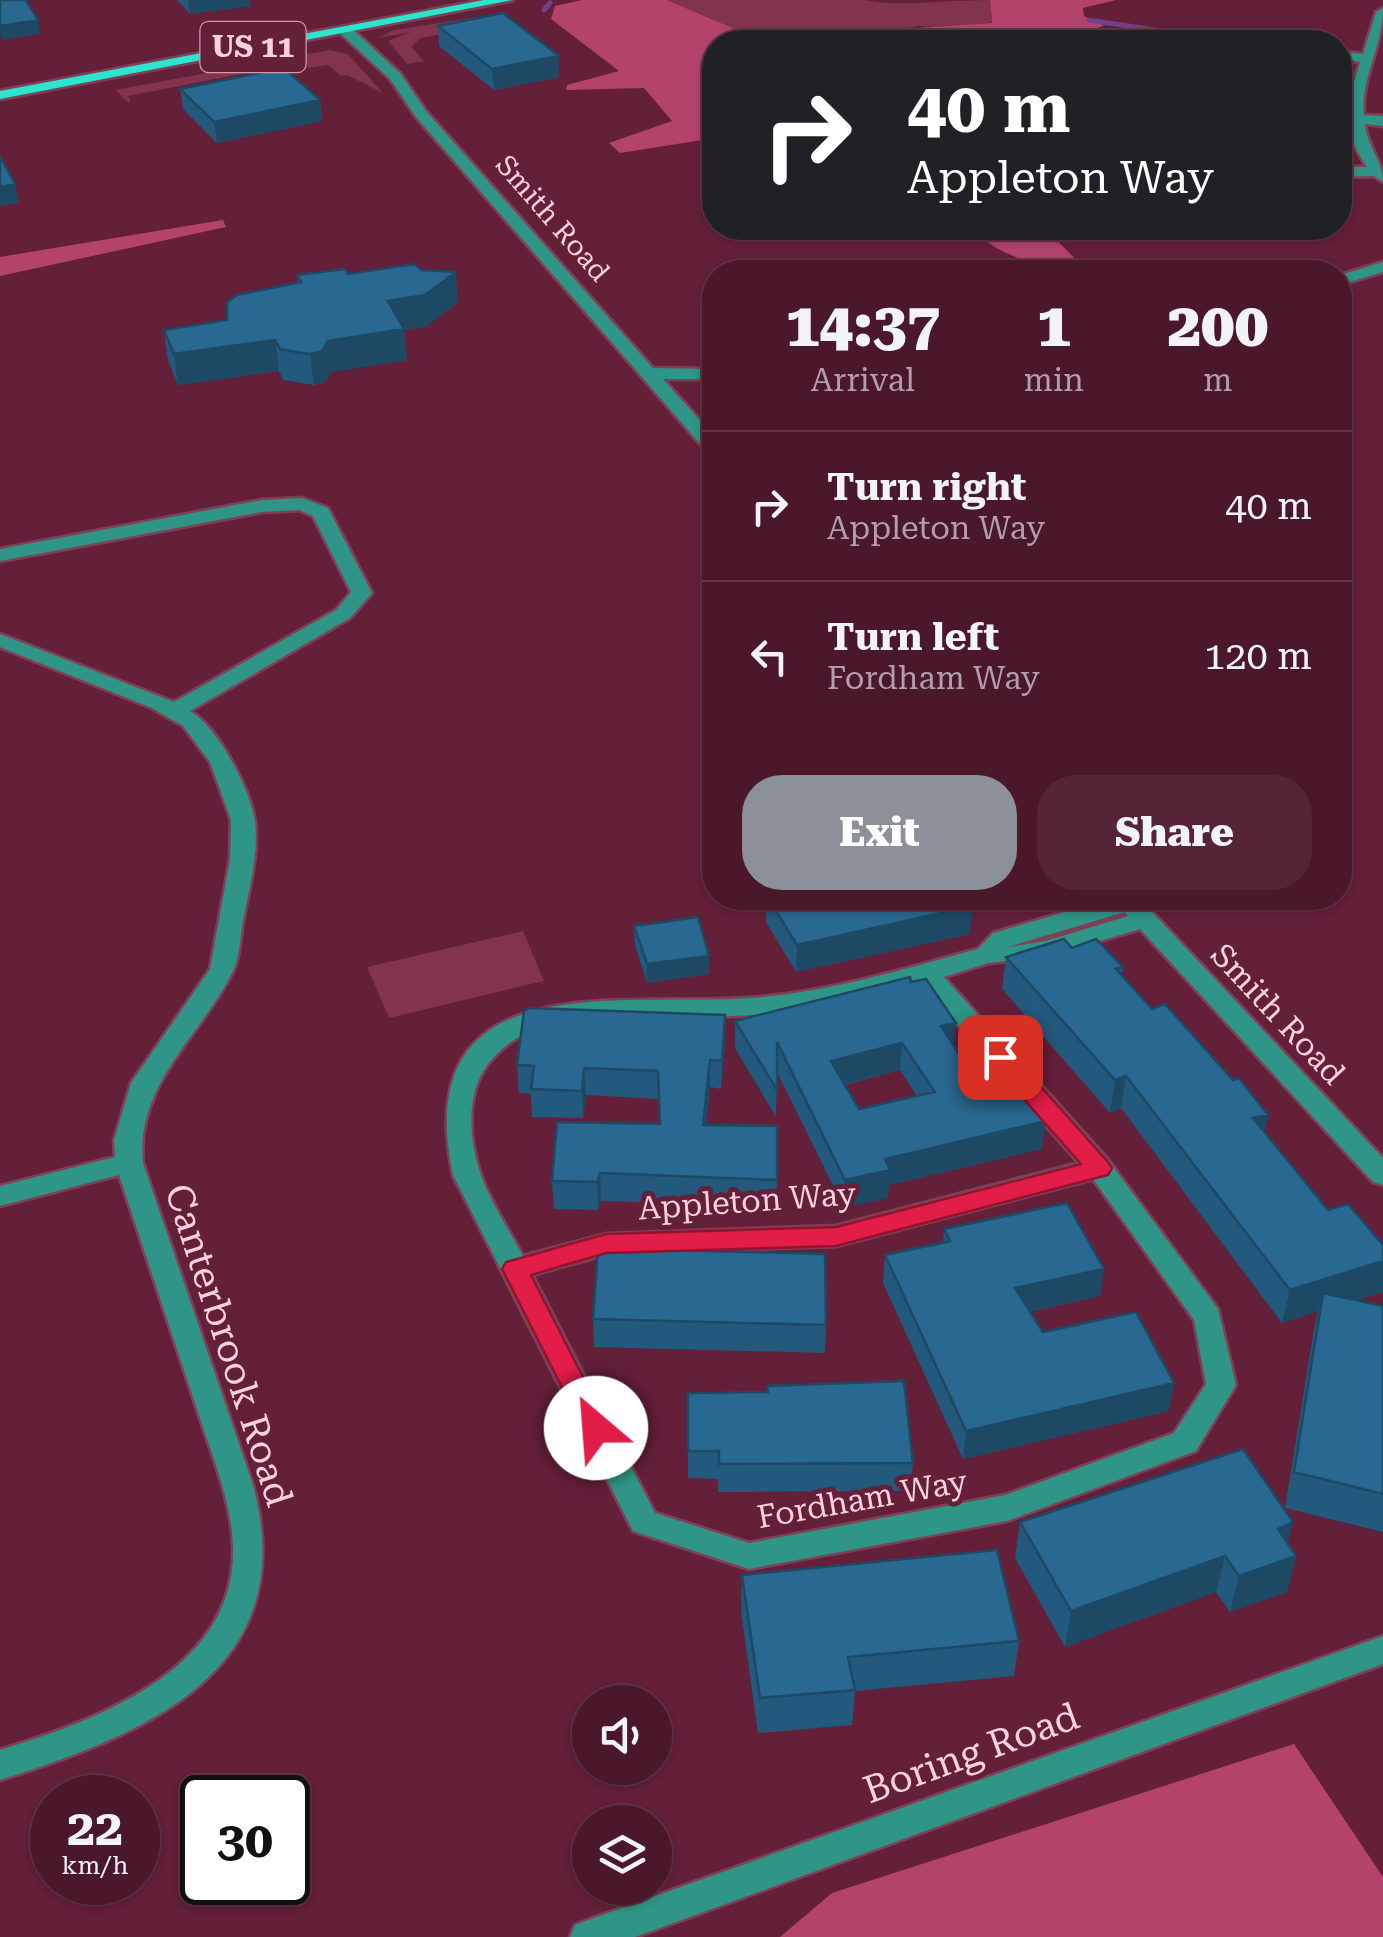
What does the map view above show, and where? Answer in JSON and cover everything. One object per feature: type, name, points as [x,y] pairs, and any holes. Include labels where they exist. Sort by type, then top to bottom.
[{"type":"main road","name":"US 11","points":[[0,95],[506,0]]},
{"type":"street","points":[[1379,174],[1359,144],[1355,102],[1383,12]]},
{"type":"street","name":"Smith Road","points":[[345,30],[395,76],[421,114],[702,433]]},
{"type":"street","points":[[1352,57],[1370,59]]},
{"type":"street","points":[[1356,119],[1383,121]]},
{"type":"street","points":[[1352,173],[1379,174]]},
{"type":"street","points":[[1352,277],[1383,268]]},
{"type":"street","points":[[650,373],[702,374]]},
{"type":"street","points":[[0,555],[262,506],[302,504],[321,512],[362,593],[343,614],[174,712],[0,640]]},
{"type":"street","name":"Canterbrook Road","points":[[0,1765],[105,1729],[153,1705],[185,1680],[221,1641],[239,1604],[248,1565],[247,1527],[237,1484],[129,1164],[126,1140],[144,1082],[218,978],[242,859],[243,820],[221,762],[191,721],[174,712]]},
{"type":"street","name":"Fordham Way","points":[[927,974],[1099,1168],[1208,1317],[1221,1385],[1185,1442],[1007,1508],[750,1556],[644,1522],[467,1176],[455,1125],[458,1095],[471,1064],[504,1032],[530,1019],[565,1010],[735,1008],[797,1002],[927,974],[987,955],[1015,955],[1123,910]]},
{"type":"street","name":"Smith Road","points":[[1138,910],[1383,1175]]},
{"type":"street","points":[[0,1196],[129,1164]]},
{"type":"street","name":"Appleton Way","points":[[515,1269],[606,1244],[836,1236],[1099,1168]]},
{"type":"street","name":"Boring Road","points":[[588,1937],[1383,1650]]},
{"type":"shaded area","points":[[582,0],[667,0],[737,30],[702,30],[702,140],[620,153],[609,143],[672,121],[644,88],[566,90],[567,85],[619,71],[551,19],[555,6]]},
{"type":"shaded area","points":[[667,0],[990,0],[992,22],[960,28],[917,26],[903,30],[737,30]]},
{"type":"shaded area","points":[[990,0],[1116,0],[1083,8],[1084,16],[1104,26],[1090,30],[887,30],[992,23]]},
{"type":"shaded area","points":[[484,16],[507,22],[420,38],[411,47],[424,61],[407,64],[388,41],[411,32],[378,38],[394,30]]},
{"type":"shaded area","points":[[329,50],[348,54],[383,93],[347,75],[341,76],[328,65],[309,68],[302,62],[128,96],[128,102],[115,90]]},
{"type":"shaded area","points":[[223,220],[226,227],[0,276],[0,257]]},
{"type":"shaded area","points":[[985,240],[1057,240],[1076,260],[1023,260]]},
{"type":"shaded area","points":[[523,931],[544,981],[389,1018],[367,967]]},
{"type":"shaded area","points":[[1294,1744],[1383,1877],[1383,1937],[780,1937],[832,1893]]},
{"type":"building","points":[[0,0],[26,0],[38,20],[0,26]]},
{"type":"building","points":[[503,13],[559,56],[492,69],[438,26]]},
{"type":"building","points":[[284,68],[320,100],[214,122],[180,89]]},
{"type":"building","points":[[0,156],[15,184],[0,187]]},
{"type":"building","points":[[415,264],[421,270],[456,272],[425,295],[388,301],[404,329],[328,341],[322,351],[310,354],[280,349],[275,340],[174,354],[164,330],[227,320],[227,302],[237,295],[301,282],[297,275],[345,269],[348,274]]},
{"type":"building","points":[[775,910],[955,910],[797,945]]},
{"type":"building","points":[[698,917],[709,956],[647,964],[634,926]]},
{"type":"building","points":[[1064,939],[1072,948],[1096,939],[1123,967],[1116,969],[1152,1009],[1165,1004],[1233,1080],[1239,1078],[1268,1115],[1253,1118],[1328,1210],[1348,1204],[1383,1245],[1383,1261],[1290,1290],[1126,1076],[1115,1080],[1006,957]]},
{"type":"building","points":[[910,977],[911,982],[926,979],[956,1023],[941,1026],[977,1082],[1015,1074],[1046,1121],[885,1159],[890,1170],[845,1180],[777,1042],[777,1090],[735,1021]],"holes":[[[902,1043],[935,1092],[859,1109],[831,1061]]]},
{"type":"building","points":[[530,1008],[725,1015],[722,1061],[710,1060],[703,1125],[777,1126],[777,1180],[600,1173],[597,1182],[552,1181],[557,1122],[660,1124],[658,1071],[584,1068],[582,1091],[531,1089],[534,1066],[517,1065],[524,1011]]},
{"type":"building","points":[[1067,1203],[1104,1269],[1015,1288],[1043,1332],[1136,1312],[1174,1383],[966,1431],[885,1255],[950,1241],[944,1229]]},
{"type":"building","points":[[598,1248],[825,1254],[826,1325],[593,1319]]},
{"type":"building","points":[[1323,1293],[1383,1306],[1383,1494],[1294,1472]]},
{"type":"building","points":[[904,1381],[913,1463],[719,1464],[719,1451],[688,1451],[688,1393],[768,1392],[767,1386]]},
{"type":"building","points":[[1243,1449],[1293,1522],[1278,1529],[1296,1556],[1239,1576],[1225,1556],[1071,1611],[1020,1522]]},
{"type":"building","points":[[997,1550],[1019,1641],[848,1657],[855,1690],[760,1698],[742,1575]]},
{"type":"waterway","points":[[544,10],[550,3]]},
{"type":"waterway","points":[[1089,20],[1154,30]]},
{"type":"route","points":[[596,1428],[515,1269],[606,1244],[836,1236],[1099,1168],[1000,1057]]}]
